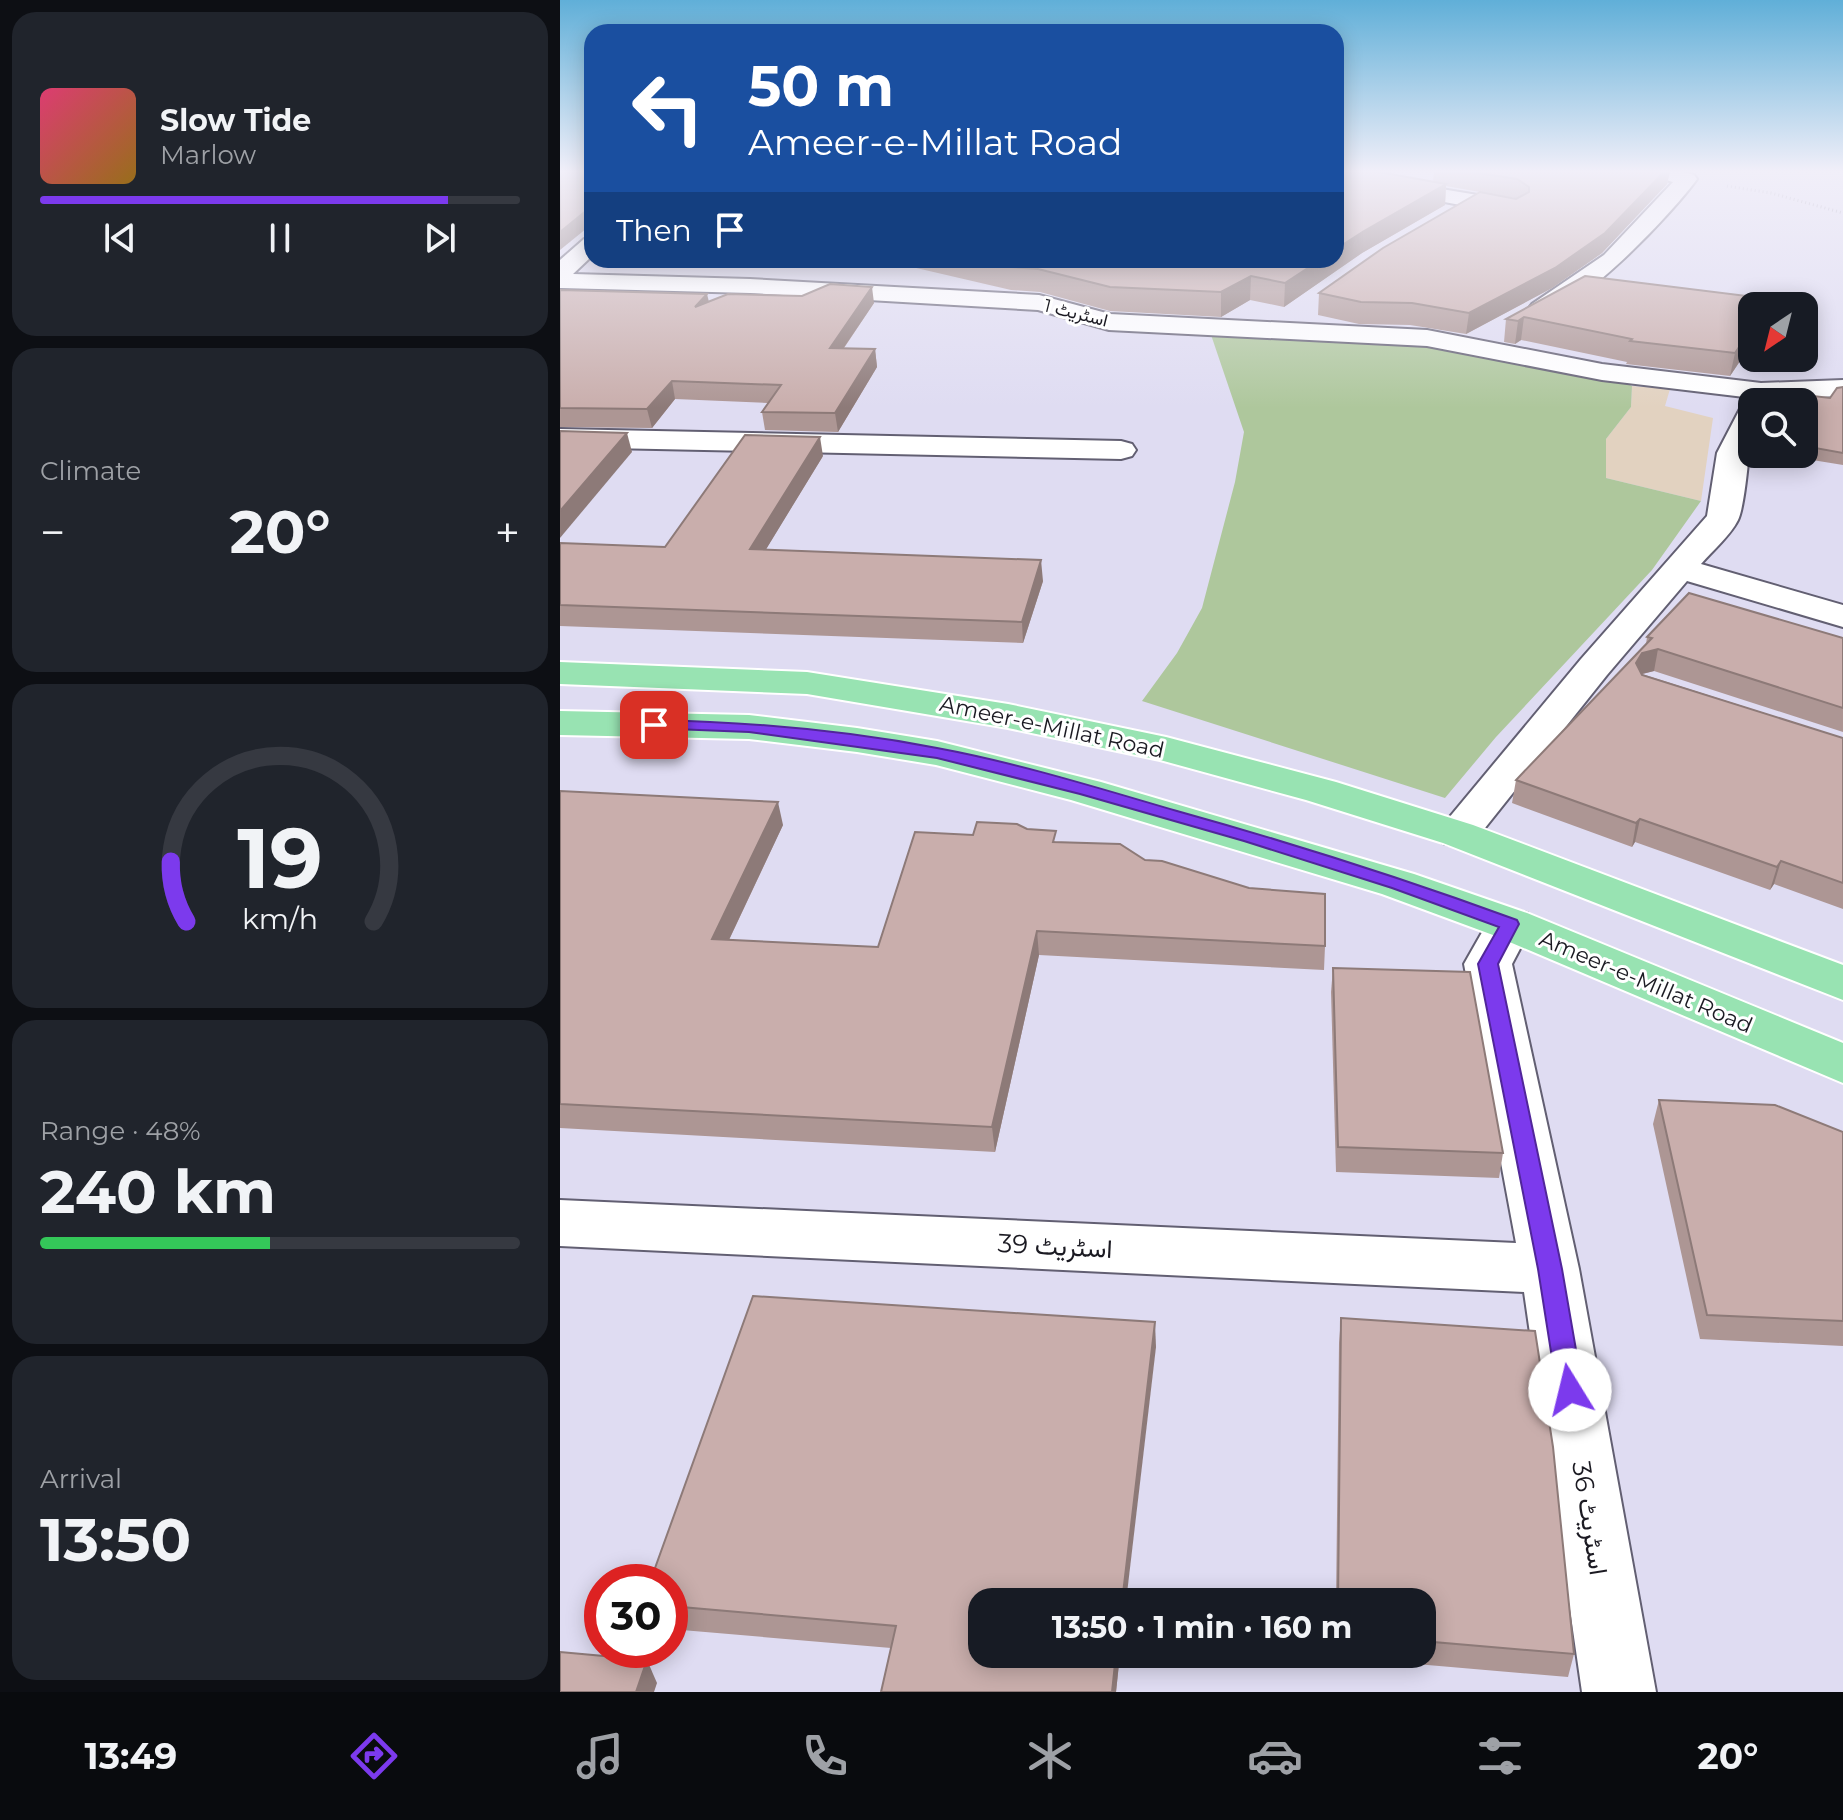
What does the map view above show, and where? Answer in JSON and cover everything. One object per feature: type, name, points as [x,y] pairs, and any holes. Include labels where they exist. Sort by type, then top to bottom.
[{"type":"main road","name":"Ameer-e-Millat Road","points":[[560,673],[807,683],[1091,731],[1166,749],[1321,791],[1458,834],[1843,983]]},
{"type":"main road","name":"Ameer-e-Millat Road","points":[[560,723],[749,727],[937,753],[1086,791],[1250,837],[1510,924],[1843,1064]]},
{"type":"street","points":[[1525,318],[1612,260],[1621,250]]},
{"type":"street","points":[[560,273],[584,251]]},
{"type":"street","name":"اسٹریٹ 1","points":[[560,281],[781,287],[1039,303],[1109,322],[1277,328],[1427,338],[1738,398]]},
{"type":"street","points":[[1277,328],[1301,311]]},
{"type":"street","points":[[1472,345],[1499,332]]},
{"type":"street","name":"اسٹریٹ 1","points":[[1818,392],[1843,388]]},
{"type":"street","points":[[560,438],[1121,450]]},
{"type":"street","points":[[1458,834],[1723,518],[1732,453],[1738,440]]},
{"type":"street","points":[[1678,568],[1843,616]]},
{"type":"street","name":"اسٹریٹ 36","points":[[1510,924],[1488,964],[1550,1269],[1619,1692]]},
{"type":"street","name":"اسٹریٹ 39","points":[[560,1223],[1550,1269]]},
{"type":"shaded area","points":[[1632,386],[1670,389],[1665,406],[1713,418],[1701,501],[1606,478],[1606,439],[1631,407]]},
{"type":"green space","points":[[1208,326],[1513,356],[1622,381],[1632,386],[1631,407],[1606,439],[1606,478],[1701,501],[1652,570],[1496,737],[1445,798],[1142,701],[1177,653],[1202,608],[1235,482],[1244,432]]},
{"type":"building","points":[[1380,250],[1581,250],[1555,268],[1469,313],[1412,303],[1361,302],[1319,293]]},
{"type":"building","points":[[1024,268],[1308,268],[1285,283],[1251,276],[1221,292],[1110,287]]},
{"type":"building","points":[[1585,276],[1738,295],[1738,349],[1735,353],[1630,341],[1632,339],[1524,317],[1518,321],[1506,319]]},
{"type":"building","points":[[830,284],[872,287],[830,348],[875,349],[835,413],[762,412],[781,385],[672,381],[647,409],[560,408],[560,290],[707,294],[695,307],[728,294],[802,296]]},
{"type":"building","points":[[1843,387],[1843,453],[1818,449],[1818,397],[1830,398],[1837,388]]},
{"type":"building","points":[[560,431],[627,433],[560,511]]},
{"type":"building","points":[[745,435],[820,437],[750,549],[1041,560],[1022,622],[560,605],[560,543],[665,547]]},
{"type":"building","points":[[1689,593],[1843,638],[1843,708],[1658,649],[1642,653],[1636,663],[1642,675],[1843,738],[1843,883],[1781,861],[1777,867],[1640,819],[1636,823],[1516,780],[1652,638],[1647,637]]},
{"type":"building","points":[[560,791],[778,802],[712,939],[878,947],[915,832],[973,835],[977,822],[1017,824],[1027,829],[1056,831],[1053,842],[1120,844],[1145,860],[1162,861],[1249,888],[1325,894],[1325,946],[1037,931],[992,1127],[560,1104]]},
{"type":"building","points":[[1333,968],[1470,972],[1503,1153],[1338,1147]]},
{"type":"building","points":[[1659,1100],[1775,1105],[1843,1132],[1843,1321],[1707,1315]]},
{"type":"building","points":[[753,1296],[1155,1322],[1124,1588],[968,1588],[968,1668],[1115,1668],[1112,1692],[881,1692],[896,1626],[688,1608],[688,1564],[656,1564]]},
{"type":"building","points":[[1341,1318],[1535,1331],[1553,1447],[1574,1654],[1436,1642],[1436,1588],[1338,1588]]},
{"type":"building","points":[[560,1652],[584,1654],[584,1668],[644,1668],[636,1692],[560,1692]]},
{"type":"route","points":[[654,725],[749,727],[937,753],[1250,837],[1510,924],[1488,964],[1550,1269],[1570,1390]]}]
